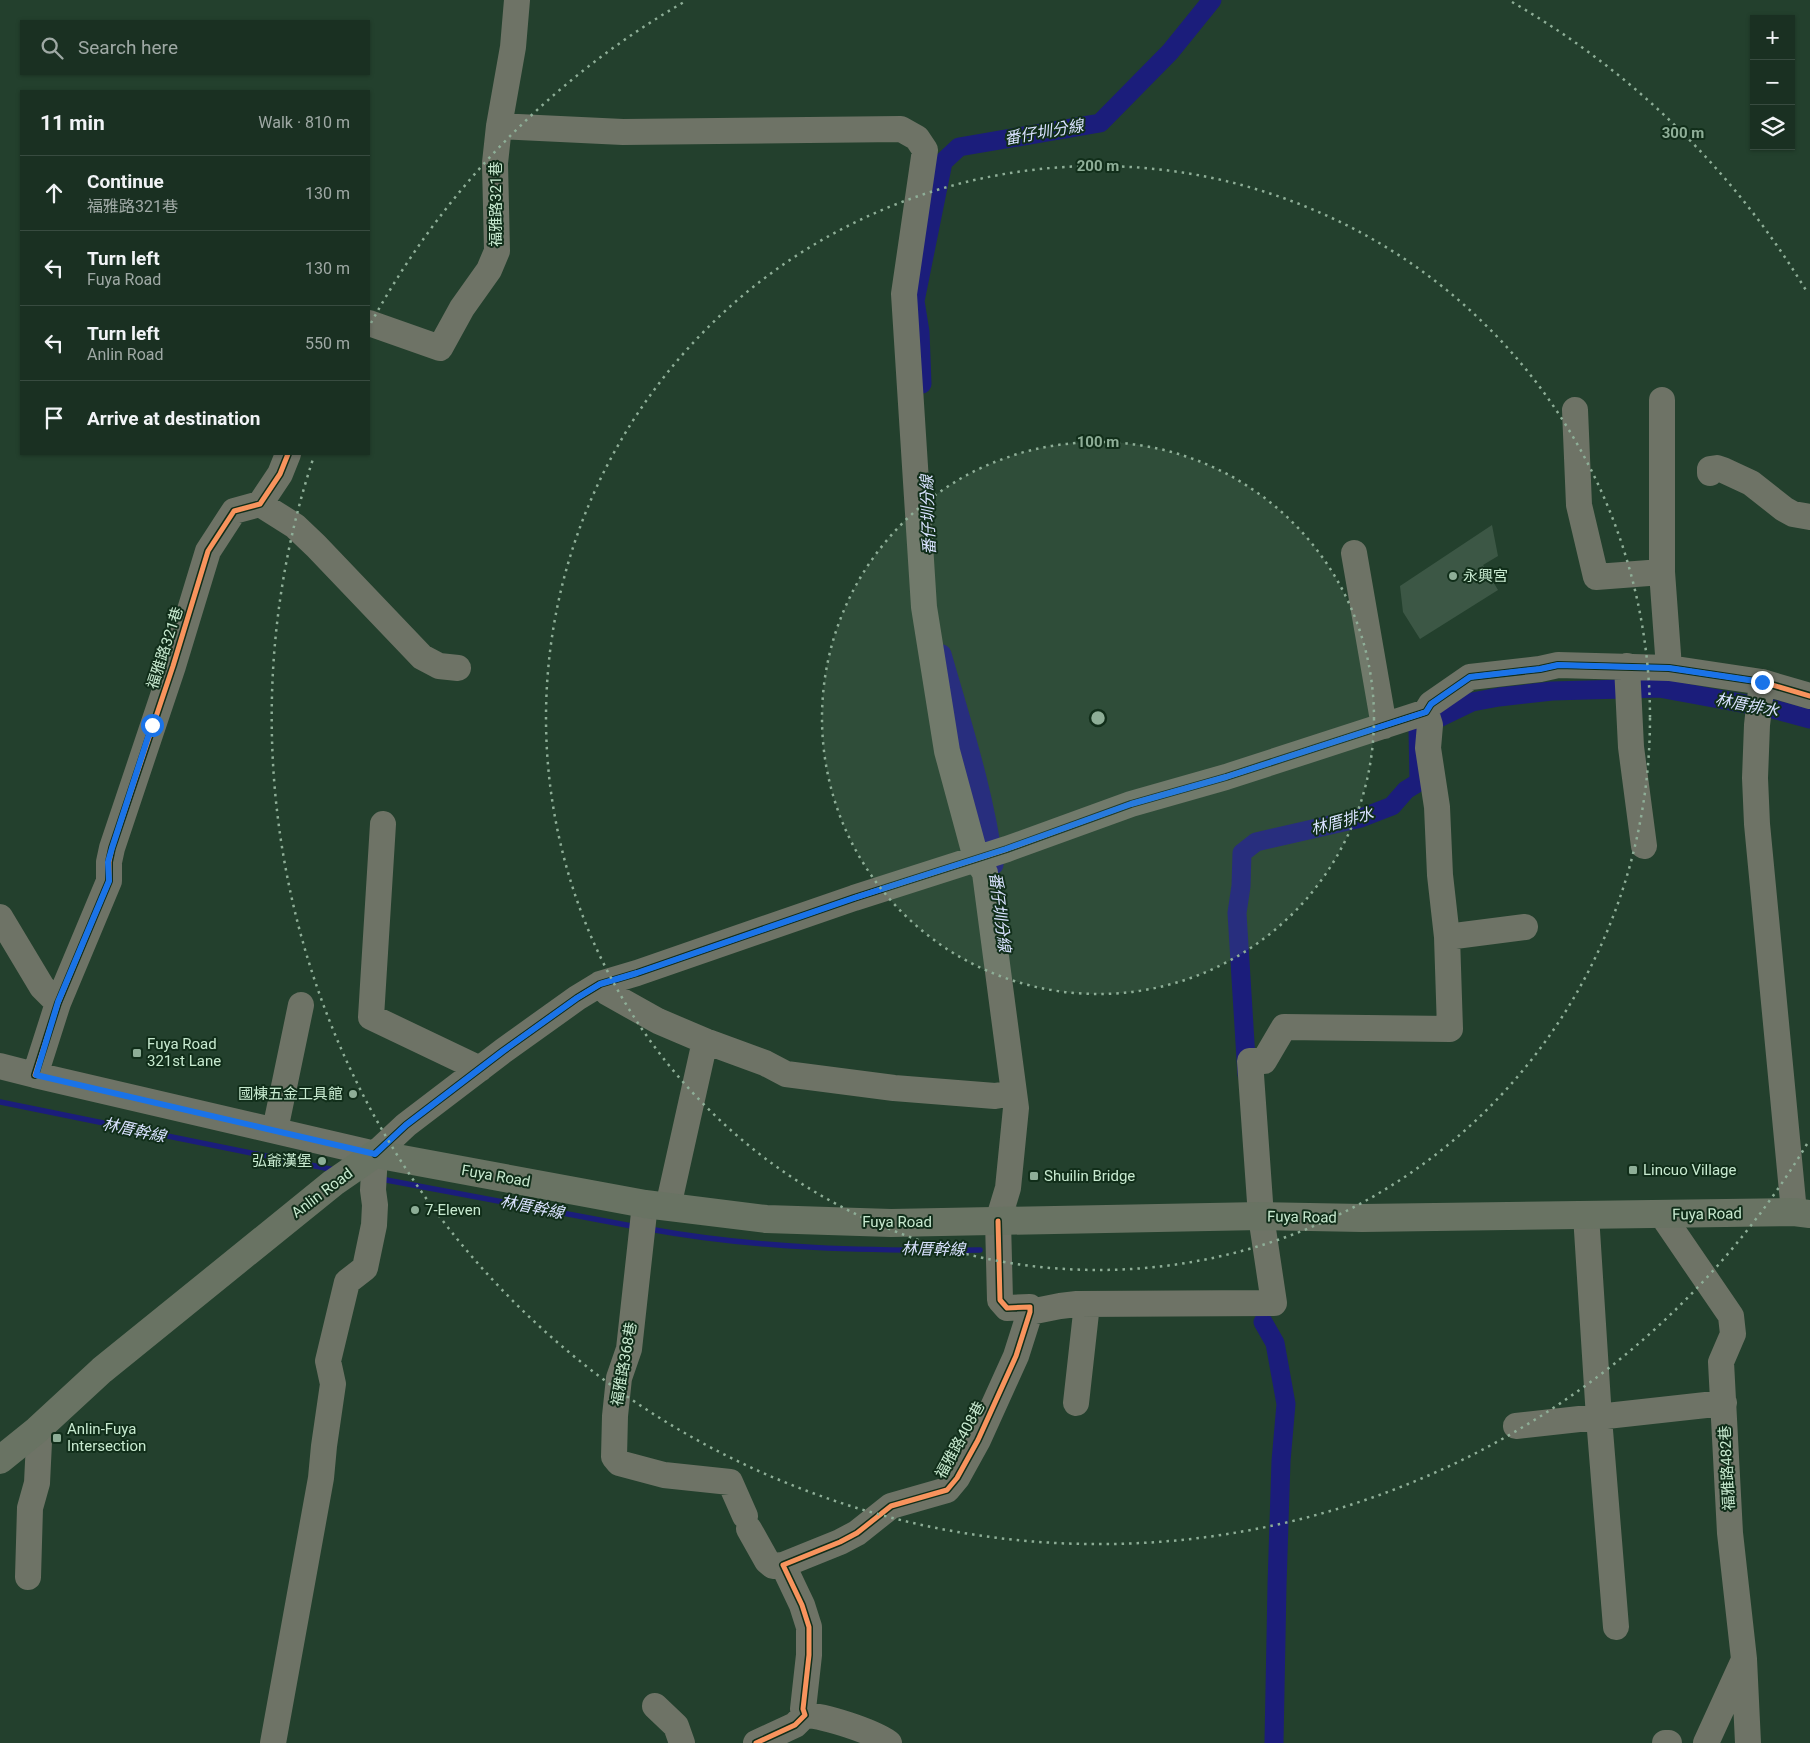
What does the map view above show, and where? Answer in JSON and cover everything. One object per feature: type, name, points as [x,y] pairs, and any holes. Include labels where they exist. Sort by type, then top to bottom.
[{"type":"main road","name":"Fuya Road","points":[[371,1168],[649,1217],[891,1223],[1261,1216],[1362,1218],[1802,1213]]},
{"type":"main road","name":"Anlin Road","points":[[0,1460],[38,1430],[102,1370],[335,1181],[371,1168]]},
{"type":"street","name":"福雅路321巷","points":[[370,323],[440,348],[462,308],[489,270],[497,251],[495,163],[499,126],[513,47],[517,0]]},
{"type":"street","points":[[499,126],[623,132],[901,128],[917,138],[925,150],[904,294],[924,607],[947,752],[989,854],[985,874],[1016,1108],[1008,1188],[998,1221],[1000,1300],[1007,1308],[1030,1307],[1030,1312],[1060,1306],[1087,1304],[1274,1303],[1261,1216],[1250,1061],[1264,1061],[1284,1027],[1450,1029],[1447,937],[1440,875],[1437,807],[1428,748],[1430,725],[1426,712]]},
{"type":"street","points":[[1662,400],[1662,572],[1669,668]]},
{"type":"street","points":[[1575,410],[1579,505],[1596,577],[1662,572]]},
{"type":"street","points":[[288,455],[280,474],[260,504],[295,526],[422,657],[439,666],[458,668]]},
{"type":"street","points":[[1710,473],[1710,469],[1723,470],[1750,483],[1793,514],[1810,517]]},
{"type":"street","name":"福雅路321巷","points":[[36,1075],[58,1002],[109,881],[108,862],[112,848],[173,666],[208,551],[234,511],[260,504]]},
{"type":"street","points":[[1354,553],[1384,726]]},
{"type":"street","name":"Anlin Road","points":[[371,1168],[406,1125],[577,998],[600,984],[989,854],[1131,804],[1226,777],[1426,712],[1431,704],[1470,677],[1540,669],[1558,665],[1669,668],[1762,682],[1810,696]]},
{"type":"street","points":[[1627,666],[1631,747],[1644,846]]},
{"type":"street","points":[[1762,682],[1757,725],[1755,778],[1757,824],[1802,1213]]},
{"type":"street","points":[[383,824],[371,1017],[480,1069]]},
{"type":"street","points":[[0,917],[42,987],[58,1002]]},
{"type":"street","points":[[1447,937],[1525,927]]},
{"type":"street","points":[[600,984],[608,992],[658,1021],[765,1063],[786,1074],[894,1088],[995,1096],[1014,1093]]},
{"type":"street","points":[[275,1130],[301,1005]]},
{"type":"street","points":[[649,1217],[705,1041]]},
{"type":"street","name":"Fuya Road","points":[[0,1066],[275,1130],[371,1168]]},
{"type":"street","points":[[273,1743],[321,1478],[333,1384],[328,1361],[347,1282],[365,1268],[374,1225],[375,1205],[371,1168]]},
{"type":"street","points":[[1586,1215],[1599,1418],[1616,1627]]},
{"type":"street","name":"福雅路482巷","points":[[1662,1215],[1731,1316],[1733,1334],[1721,1362],[1730,1533],[1744,1659],[1748,1743]]},
{"type":"street","name":"福雅路368巷","points":[[649,1217],[629,1349],[619,1378],[615,1416],[614,1458],[619,1463],[664,1475],[730,1482],[747,1523],[767,1561],[773,1566],[783,1565]]},
{"type":"street","points":[[1076,1403],[1087,1304]]},
{"type":"street","name":"福雅路408巷","points":[[783,1565],[840,1542],[857,1533],[891,1506],[946,1490],[956,1478],[978,1440],[1016,1356],[1030,1312]]},
{"type":"street","points":[[1516,1426],[1724,1403]]},
{"type":"street","points":[[28,1577],[30,1508],[37,1483],[38,1430]]},
{"type":"street","points":[[783,1565],[802,1605],[809,1627],[809,1655],[804,1715]]},
{"type":"street","points":[[1706,1743],[1744,1659]]},
{"type":"street","points":[[655,1706],[676,1726],[682,1743]]},
{"type":"street","points":[[756,1743],[795,1724],[804,1715]]},
{"type":"street","points":[[804,1715],[815,1716],[864,1731],[889,1743]]},
{"type":"building","name":"永興宮","points":[[1492,525],[1498,556],[1483,565],[1498,590],[1420,639],[1403,612],[1400,586]]},
{"type":"waterway","name":"番仔圳分線","points":[[922,384],[920,332],[915,301],[943,162],[959,147],[1100,123],[1170,52],[1212,0]]},
{"type":"waterway","name":"番仔圳分線","points":[[942,654],[979,785],[994,865]]},
{"type":"waterway","name":"林厝排水","points":[[1247,1075],[1237,913],[1241,886],[1242,853],[1256,842],[1361,818],[1392,806],[1406,790],[1419,782],[1418,728],[1472,702],[1499,697],[1552,691],[1659,688],[1773,709],[1810,719]]},
{"type":"waterway","name":"林厝幹線","points":[[0,1102],[335,1170]]},
{"type":"waterway","name":"林厝幹線","points":[[381,1179],[637,1227]]},
{"type":"waterway","name":"林厝幹線","points":[[649,1229],[690,1236],[773,1245],[897,1250],[980,1250]]},
{"type":"waterway","points":[[1263,1322],[1275,1343],[1286,1404],[1281,1461],[1274,1742]]},
{"type":"cycle path","points":[[35,1075],[58,1003],[109,881],[109,862],[112,848],[173,666],[208,551],[234,511],[260,504],[280,474],[288,455]]},
{"type":"cycle path","points":[[375,1154],[406,1125],[503,1051],[577,998],[600,984],[854,898],[1007,849],[1131,804],[1226,777],[1426,712],[1431,704],[1470,677],[1540,669],[1558,665],[1669,668],[1762,682],[1810,696]]},
{"type":"cycle path","points":[[756,1743],[795,1725],[805,1715],[803,1709],[809,1655],[809,1627],[802,1605],[783,1565],[840,1542],[857,1533],[891,1506],[947,1490],[957,1478],[978,1440],[1016,1356],[1030,1312],[1030,1307],[1007,1308],[1000,1300],[998,1221]]},
{"type":"place","name":"永興宮","points":[[1453,576]]},
{"type":"place","name":"Fuya Road 321st Lane","points":[[137,1053]]},
{"type":"place","name":"國棟五金工具館","points":[[353,1094]]},
{"type":"place","name":"弘爺漢堡","points":[[322,1161]]},
{"type":"place","name":"Lincuo Village","points":[[1633,1170]]},
{"type":"place","name":"Shuilin Bridge","points":[[1034,1176]]},
{"type":"place","name":"7-Eleven","points":[[415,1210]]},
{"type":"place","name":"Anlin-Fuya Intersection","points":[[57,1438]]},
{"type":"route","points":[[152,725],[108,862],[109,881],[58,1002],[36,1075],[375,1154],[406,1125],[503,1051],[577,998],[600,984],[983,855],[1006,849],[1131,804],[1226,777],[1426,712],[1431,704],[1470,677],[1525,669],[1540,669],[1558,665],[1627,666],[1669,668],[1762,682]]}]
